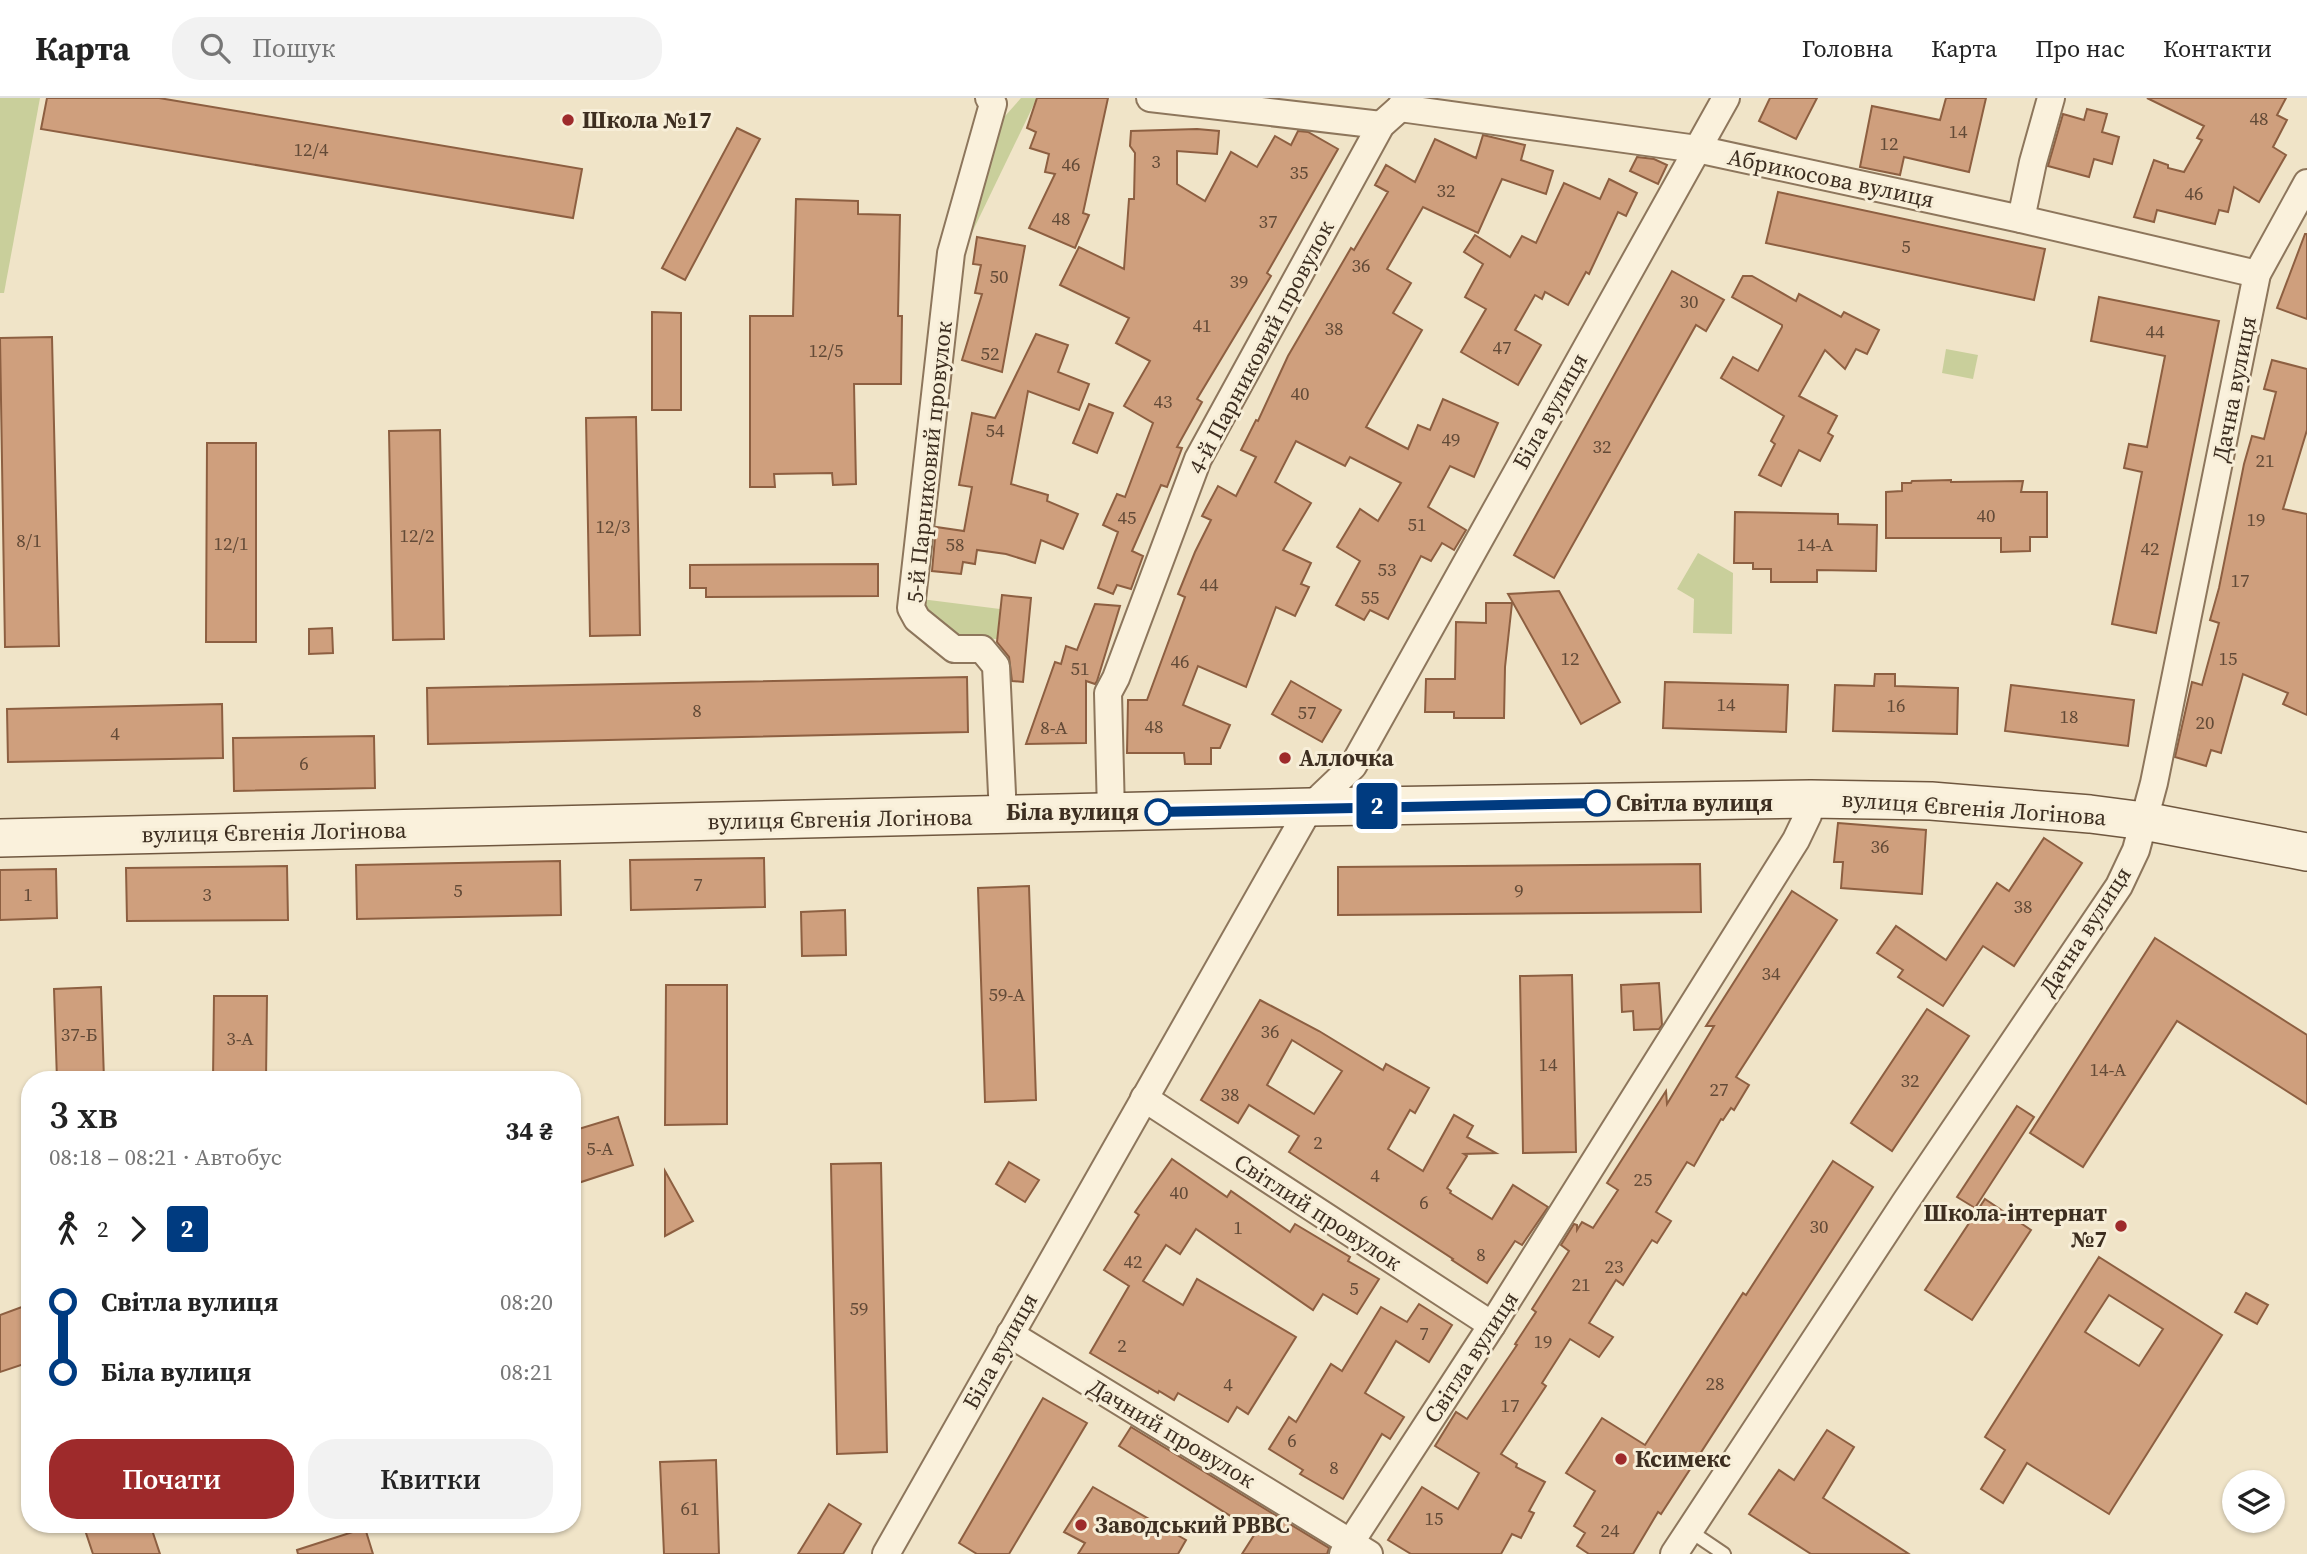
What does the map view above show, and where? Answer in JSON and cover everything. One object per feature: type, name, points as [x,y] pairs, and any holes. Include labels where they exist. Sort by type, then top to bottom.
[{"type":"street","name":"Абрикосова вулиця","points":[[1150,98],[1396,110],[1698,149],[2021,219],[2257,274]]},
{"type":"street","name":"Біла вулиця","points":[[886,1554],[1310,807],[1353,766],[1726,98]]},
{"type":"street","points":[[2021,219],[2051,98]]},
{"type":"street","name":"5-й Парниковий провулок","points":[[996,100],[951,253],[911,608],[917,619],[954,649],[982,649],[996,666],[1003,815]]},
{"type":"street","name":"4-й Парниковий провулок","points":[[1111,813],[1108,692],[1116,678],[1198,460],[1396,110]]},
{"type":"street","name":"Дачна вулиця","points":[[1674,1554],[1899,1211],[2119,886],[2136,850],[2154,783],[2257,274],[2307,183]]},
{"type":"street","name":"вулиця Євгенія Логінова","points":[[0,838],[1310,807],[1811,799],[1931,801],[2144,821],[2307,852]]},
{"type":"street","name":"Світла вулиця","points":[[1354,1550],[1796,841],[1808,815],[1811,799]]},
{"type":"street","name":"Світлий провулок","points":[[1144,1098],[1492,1325]]},
{"type":"street","name":"Дачний провулок","points":[[1010,1335],[1354,1550]]},
{"type":"lane","points":[[1690,1531],[1724,1554]]},
{"type":"green space","points":[[0,98],[40,98],[4,293],[0,293]]},
{"type":"green space","points":[[1021,98],[1037,98],[966,245],[998,124]]},
{"type":"green space","points":[[1946,349],[1978,355],[1973,379],[1942,373]]},
{"type":"green space","points":[[1698,553],[1733,573],[1732,634],[1693,633],[1694,599],[1677,589]]},
{"type":"green space","points":[[921,599],[1000,609],[997,639],[953,638],[926,612]]},
{"type":"building","points":[[47,98],[159,98],[582,169],[573,218],[41,129]]},
{"type":"building","points":[[1037,98],[1108,98],[1083,213],[1089,215],[1075,248],[1029,228],[1055,174],[1045,172],[1049,154],[1030,148],[1036,132],[1027,128]]},
{"type":"building","points":[[1770,98],[1817,98],[1796,139],[1759,121]]},
{"type":"building","points":[[1946,98],[1986,98],[1969,172],[1904,157],[1900,175],[1860,167],[1872,106],[1940,120]]},
{"type":"building","points":[[2147,98],[2286,98],[2277,115],[2287,120],[2273,147],[2286,155],[2259,202],[2234,187],[2228,212],[2219,210],[2215,224],[2157,210],[2154,222],[2134,217],[2154,160],[2168,165],[2168,168],[2184,172],[2202,140],[2197,138],[2204,126]]},
{"type":"building","points":[[2087,109],[2107,114],[2102,132],[2119,137],[2112,164],[2094,159],[2089,177],[2048,166],[2063,114],[2084,120]]},
{"type":"building","points":[[737,128],[760,139],[685,280],[662,268]]},
{"type":"building","points":[[1131,131],[1219,131],[1217,154],[1177,151],[1177,184],[1205,201],[1231,152],[1257,167],[1275,136],[1291,145],[1298,131],[1308,132],[1338,149],[1267,273],[1271,276],[1197,399],[1202,402],[1177,447],[1182,448],[1167,487],[1161,485],[1132,551],[1143,556],[1131,589],[1117,585],[1113,594],[1098,588],[1118,532],[1103,525],[1117,494],[1125,497],[1153,423],[1124,406],[1150,361],[1116,343],[1129,318],[1060,285],[1079,247],[1124,269],[1129,199],[1134,199],[1135,153],[1130,146]]},
{"type":"building","points":[[1483,135],[1525,145],[1521,160],[1553,171],[1546,194],[1502,179],[1478,233],[1423,207],[1387,269],[1411,283],[1393,313],[1422,330],[1366,427],[1408,449],[1418,425],[1430,430],[1443,399],[1498,423],[1474,477],[1450,466],[1428,507],[1466,530],[1454,550],[1442,543],[1431,561],[1421,556],[1388,619],[1370,610],[1364,620],[1336,605],[1360,561],[1337,547],[1360,509],[1378,521],[1401,483],[1350,457],[1345,466],[1296,441],[1275,482],[1311,503],[1283,550],[1311,563],[1301,584],[1309,587],[1295,616],[1276,607],[1246,687],[1198,666],[1183,705],[1230,725],[1220,748],[1211,748],[1211,764],[1185,764],[1184,753],[1127,753],[1128,700],[1147,700],[1185,597],[1178,594],[1211,520],[1202,516],[1218,486],[1236,496],[1256,457],[1241,450],[1256,420],[1258,421],[1288,356],[1351,248],[1354,250],[1388,192],[1375,185],[1386,165],[1415,182],[1435,139],[1476,158]]},
{"type":"building","points":[[1637,157],[1654,159],[1667,165],[1658,184],[1630,171]]},
{"type":"building","points":[[1609,179],[1637,193],[1626,216],[1618,212],[1589,274],[1586,272],[1568,305],[1545,292],[1542,299],[1535,295],[1515,330],[1541,345],[1518,385],[1461,352],[1486,309],[1465,297],[1483,264],[1464,252],[1475,235],[1510,257],[1522,236],[1536,243],[1564,183],[1600,199]]},
{"type":"building","points":[[1778,192],[2045,249],[2034,300],[1766,243]]},
{"type":"building","points":[[796,199],[858,201],[858,214],[900,215],[898,316],[902,316],[901,384],[854,384],[856,484],[833,485],[832,473],[774,474],[775,487],[750,487],[750,316],[793,316]]},
{"type":"building","points":[[2307,234],[2307,319],[2277,308]]},
{"type":"building","points":[[977,237],[1025,246],[1002,372],[962,360],[982,294],[975,293],[981,265],[973,264]]},
{"type":"building","points":[[1672,271],[1724,300],[1706,331],[1696,325],[1554,578],[1514,555]]},
{"type":"building","points":[[1743,276],[1752,276],[1796,301],[1799,294],[1841,317],[1844,312],[1879,330],[1867,354],[1856,349],[1845,369],[1825,350],[1799,396],[1837,416],[1828,433],[1833,436],[1820,461],[1799,450],[1781,486],[1759,475],[1775,444],[1771,441],[1784,416],[1721,378],[1733,357],[1758,371],[1782,327],[1732,297]]},
{"type":"building","points":[[2099,297],[2219,321],[2156,633],[2112,624],[2142,472],[2124,468],[2129,444],[2147,447],[2165,356],[2091,341]]},
{"type":"building","points":[[652,312],[681,313],[681,410],[652,410]]},
{"type":"building","points":[[1036,334],[1068,345],[1058,372],[1089,384],[1079,410],[1028,391],[1011,484],[1048,495],[1047,501],[1078,514],[1063,549],[1041,540],[1035,563],[1006,554],[977,550],[975,564],[963,562],[961,574],[932,571],[936,527],[964,531],[972,487],[959,485],[972,413],[995,418]]},
{"type":"building","points":[[52,337],[59,646],[5,647],[0,338]]},
{"type":"building","points":[[2272,360],[2307,369],[2307,430],[2283,509],[2307,514],[2307,715],[2283,704],[2288,693],[2243,674],[2221,753],[2211,750],[2206,766],[2175,757],[2192,682],[2202,685],[2219,623],[2210,620],[2244,464],[2252,436],[2264,439],[2276,392],[2264,389]]},
{"type":"building","points":[[1089,404],[1113,413],[1097,453],[1073,443]]},
{"type":"building","points":[[636,417],[640,635],[590,636],[586,418]]},
{"type":"building","points":[[440,430],[444,639],[393,640],[389,431]]},
{"type":"building","points":[[207,443],[256,443],[256,642],[206,642]]},
{"type":"building","points":[[1912,481],[2023,481],[2021,492],[2047,492],[2047,537],[2030,537],[2030,551],[2001,552],[2001,538],[1886,538],[1886,492],[1902,491],[1902,483]]},
{"type":"building","points":[[1735,512],[1838,514],[1838,524],[1877,525],[1876,571],[1817,570],[1817,582],[1771,582],[1771,569],[1753,569],[1753,563],[1734,563]]},
{"type":"building","points":[[878,564],[878,596],[706,597],[706,588],[690,588],[690,565]]},
{"type":"building","points":[[1559,591],[1620,702],[1581,724],[1508,594]]},
{"type":"building","points":[[1002,595],[1031,598],[1023,682],[1012,681],[1009,657],[997,642]]},
{"type":"building","points":[[1486,603],[1512,603],[1505,667],[1504,718],[1454,718],[1454,712],[1425,712],[1426,679],[1455,679],[1456,622],[1486,623]]},
{"type":"building","points":[[1095,604],[1120,606],[1097,681],[1095,684],[1086,681],[1086,743],[1026,744],[1055,662],[1061,664],[1066,646],[1077,650]]},
{"type":"building","points":[[332,628],[333,653],[309,654],[309,629]]},
{"type":"building","points":[[1875,674],[1895,674],[1895,686],[1958,688],[1957,734],[1833,731],[1835,685],[1874,686]]},
{"type":"building","points":[[967,677],[968,732],[428,744],[427,688]]},
{"type":"building","points":[[1291,681],[1341,710],[1322,742],[1272,714]]},
{"type":"building","points":[[1665,682],[1788,685],[1786,732],[1663,728]]},
{"type":"building","points":[[2011,685],[2134,700],[2128,746],[2005,731]]},
{"type":"building","points":[[222,704],[223,758],[8,762],[7,709]]},
{"type":"building","points":[[374,736],[375,788],[234,791],[233,738]]},
{"type":"building","points":[[1838,823],[1926,830],[1922,894],[1841,888],[1843,862],[1834,862]]},
{"type":"building","points":[[2044,838],[2082,863],[2014,966],[1983,946],[1943,1006],[1898,977],[1903,970],[1877,953],[1896,926],[1946,960],[1997,883],[2009,891]]},
{"type":"building","points":[[764,858],[765,907],[631,910],[630,860]]},
{"type":"building","points":[[560,861],[561,915],[357,919],[356,865]]},
{"type":"building","points":[[1700,864],[1701,912],[1338,915],[1338,867]]},
{"type":"building","points":[[287,866],[288,920],[127,921],[126,868]]},
{"type":"building","points":[[56,869],[57,918],[0,920],[0,870]]},
{"type":"building","points":[[1029,886],[1036,1100],[985,1102],[978,888]]},
{"type":"building","points":[[1792,891],[1837,920],[1736,1077],[1749,1085],[1734,1110],[1731,1108],[1723,1120],[1721,1119],[1694,1166],[1687,1162],[1656,1212],[1671,1221],[1657,1243],[1652,1240],[1623,1285],[1616,1280],[1589,1323],[1613,1337],[1599,1357],[1570,1339],[1542,1383],[1546,1386],[1501,1454],[1517,1464],[1516,1467],[1545,1482],[1529,1511],[1534,1513],[1521,1538],[1512,1534],[1501,1554],[1411,1554],[1388,1540],[1422,1487],[1458,1509],[1479,1473],[1435,1446],[1456,1412],[1467,1419],[1517,1345],[1515,1344],[1536,1312],[1532,1309],[1569,1251],[1561,1245],[1574,1224],[1577,1225],[1577,1230],[1582,1222],[1593,1228],[1618,1190],[1607,1183],[1666,1091],[1667,1104],[1714,1026],[1706,1026]]},
{"type":"building","points":[[845,910],[846,955],[802,956],[801,912]]},
{"type":"building","points":[[2155,938],[2307,1035],[2307,1104],[2177,1021],[2083,1167],[2030,1133]]},
{"type":"building","points":[[1572,975],[1576,1152],[1523,1153],[1520,976]]},
{"type":"building","points":[[1659,983],[1662,1025],[1659,1029],[1634,1030],[1633,1011],[1622,1012],[1621,985]]},
{"type":"building","points":[[666,985],[727,985],[727,1124],[665,1125]]},
{"type":"building","points":[[101,987],[104,1071],[57,1071],[54,989]]},
{"type":"building","points":[[214,996],[267,996],[266,1071],[213,1071]]},
{"type":"building","points":[[1260,1000],[1319,1031],[1383,1070],[1386,1064],[1429,1088],[1415,1113],[1410,1110],[1388,1149],[1423,1171],[1454,1115],[1473,1126],[1467,1137],[1496,1153],[1464,1154],[1467,1156],[1447,1188],[1450,1193],[1492,1219],[1513,1185],[1548,1207],[1522,1245],[1515,1241],[1487,1283],[1289,1152],[1299,1136],[1249,1105],[1238,1123],[1201,1100]],"holes":[[[1292,1040],[1342,1071],[1314,1114],[1267,1085]]]},
{"type":"building","points":[[1927,1009],[1969,1036],[1892,1151],[1851,1123]]},
{"type":"building","points":[[2017,1106],[2034,1117],[1975,1208],[1957,1197]]},
{"type":"building","points":[[618,1117],[633,1165],[581,1182],[581,1128]]},
{"type":"building","points":[[1172,1159],[1227,1197],[1231,1191],[1290,1232],[1295,1224],[1350,1257],[1348,1261],[1379,1279],[1357,1314],[1323,1294],[1313,1310],[1196,1229],[1180,1254],[1166,1245],[1143,1281],[1183,1305],[1197,1279],[1296,1337],[1248,1414],[1237,1407],[1228,1422],[1178,1393],[1174,1400],[1159,1391],[1158,1393],[1090,1353],[1129,1286],[1104,1270],[1139,1215],[1135,1212]]},
{"type":"building","points":[[1833,1161],[1873,1187],[1633,1554],[1589,1554],[1577,1546],[1585,1533],[1574,1526],[1595,1491],[1566,1473],[1602,1418],[1645,1445],[1743,1293],[1746,1295]]},
{"type":"building","points":[[1009,1162],[1039,1180],[1025,1202],[996,1184]]},
{"type":"building","points":[[881,1163],[887,1452],[837,1454],[831,1164]]},
{"type":"building","points":[[665,1171],[693,1221],[665,1236]]},
{"type":"building","points":[[1985,1199],[2031,1230],[1972,1320],[1925,1290]]},
{"type":"building","points":[[2099,1257],[2222,1335],[2109,1514],[2027,1463],[2003,1503],[1981,1489],[2005,1450],[1985,1437]],"holes":[[[2109,1295],[2163,1329],[2139,1366],[2085,1332]]]},
{"type":"building","points":[[2246,1293],[2268,1305],[2257,1324],[2235,1312]]},
{"type":"building","points":[[1419,1304],[1452,1325],[1429,1362],[1396,1341],[1365,1393],[1404,1417],[1390,1439],[1382,1434],[1343,1499],[1300,1474],[1303,1470],[1269,1449],[1289,1417],[1296,1422],[1331,1364],[1342,1371],[1381,1307],[1407,1322]]},
{"type":"building","points":[[21,1307],[21,1365],[0,1372],[0,1315]]},
{"type":"building","points":[[1043,1398],[1087,1423],[1009,1554],[977,1554],[959,1543]]},
{"type":"building","points":[[1131,1427],[1329,1548],[1327,1554],[1242,1554],[1256,1532],[1119,1446]]},
{"type":"building","points":[[1827,1430],[1854,1447],[1823,1498],[1909,1554],[1811,1554],[1749,1514],[1779,1470],[1794,1480]]},
{"type":"building","points":[[716,1460],[719,1554],[664,1554],[660,1462]]},
{"type":"building","points":[[1093,1487],[1186,1540],[1178,1554],[1078,1554],[1085,1543],[1064,1532]]},
{"type":"building","points":[[829,1504],[861,1524],[843,1554],[798,1554]]},
{"type":"building","points":[[86,1533],[153,1533],[160,1554],[93,1554]]},
{"type":"building","points":[[350,1533],[367,1533],[373,1554],[298,1554],[297,1550]]},
{"type":"bus line","name":"2","points":[[1158,812],[1597,803]]},
{"type":"place","name":"Школа №17","points":[[568,120]]},
{"type":"place","name":"Аллочка","points":[[1285,758]]},
{"type":"place","name":"Світла вулиця","points":[[1597,803]]},
{"type":"place","name":"Біла вулиця","points":[[1158,812]]},
{"type":"place","name":"Школа-інтернат №7","points":[[2121,1226]]},
{"type":"place","name":"Ксимекс","points":[[1621,1459]]},
{"type":"place","name":"Заводський РВВС","points":[[1081,1525]]}]
